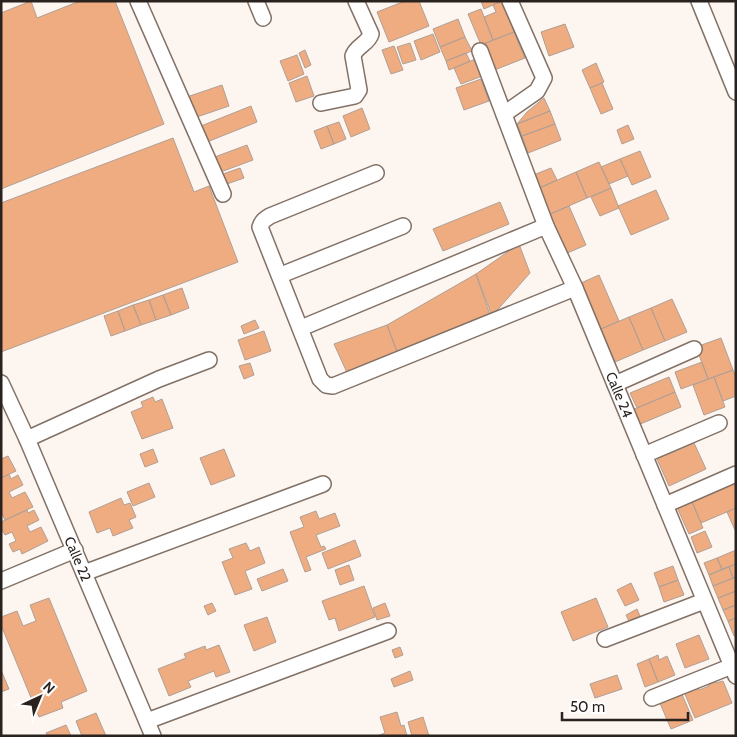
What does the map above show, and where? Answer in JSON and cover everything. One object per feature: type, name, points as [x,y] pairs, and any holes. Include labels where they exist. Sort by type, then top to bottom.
[{"type":"street","points":[[138,1],[223,194]]},
{"type":"street","points":[[256,1],[263,18]]},
{"type":"street","points":[[321,103],[355,96],[359,90],[353,56],[354,52],[370,39],[371,34],[356,1]]},
{"type":"street","points":[[504,114],[537,91],[544,78],[510,1]]},
{"type":"street","points":[[699,1],[736,92]]},
{"type":"street","name":"Calle 24","points":[[480,51],[546,226],[575,288],[734,671]]},
{"type":"street","points":[[376,173],[270,216],[262,221],[260,227],[281,275],[320,379],[326,385],[334,386],[575,288]]},
{"type":"street","points":[[281,275],[403,226]]},
{"type":"street","points":[[301,328],[546,226]]},
{"type":"street","points":[[615,384],[694,349]]},
{"type":"street","points":[[27,439],[159,379],[209,360]]},
{"type":"street","name":"Calle 22","points":[[1,383],[75,550],[153,736]]},
{"type":"street","points":[[644,455],[719,423]]},
{"type":"street","points":[[665,505],[736,474]]},
{"type":"street","points":[[84,573],[323,484]]},
{"type":"street","points":[[1,581],[75,550]]},
{"type":"street","points":[[605,639],[704,601]]},
{"type":"street","points":[[146,721],[388,631]]},
{"type":"street","points":[[652,698],[734,671]]},
{"type":"building","points":[[31,1],[37,18],[80,1],[115,1],[164,124],[1,189],[1,13]]},
{"type":"building","points":[[405,1],[419,1],[429,26],[389,42],[377,12]]},
{"type":"building","points":[[481,1],[502,1],[484,9]]},
{"type":"building","points":[[502,1],[514,32],[493,40],[484,17],[496,12],[493,5]]},
{"type":"building","points":[[481,9],[493,40],[481,45],[468,14]]},
{"type":"building","points":[[458,19],[465,37],[440,47],[433,29]]},
{"type":"building","points":[[565,24],[574,47],[549,56],[541,32]]},
{"type":"building","points":[[514,32],[525,58],[492,71],[481,45]]},
{"type":"building","points":[[433,34],[440,52],[421,60],[414,41]]},
{"type":"building","points":[[465,37],[472,51],[446,61],[440,47]]},
{"type":"building","points":[[410,43],[416,60],[403,64],[397,47]]},
{"type":"building","points":[[394,46],[403,70],[391,74],[382,50]]},
{"type":"building","points":[[305,50],[311,65],[305,68],[299,53]]},
{"type":"building","points":[[466,53],[470,61],[449,70],[446,61]]},
{"type":"building","points":[[297,55],[304,74],[288,81],[280,61]]},
{"type":"building","points":[[478,58],[485,75],[461,84],[454,68]]},
{"type":"building","points":[[596,63],[604,82],[590,88],[582,70]]},
{"type":"building","points":[[307,76],[314,96],[296,102],[289,83]]},
{"type":"building","points":[[481,79],[489,101],[464,110],[456,88]]},
{"type":"building","points":[[602,83],[613,109],[601,114],[590,88]]},
{"type":"building","points":[[222,85],[229,106],[191,119],[184,98]]},
{"type":"building","points":[[544,98],[550,111],[517,124],[527,112]]},
{"type":"building","points":[[251,106],[257,122],[207,142],[201,126]]},
{"type":"building","points":[[362,108],[370,129],[351,137],[343,116]]},
{"type":"building","points":[[550,111],[555,124],[522,136],[517,124]]},
{"type":"building","points":[[339,122],[346,139],[334,144],[327,126]]},
{"type":"building","points":[[555,124],[561,140],[528,153],[522,136]]},
{"type":"building","points":[[628,125],[634,139],[622,144],[617,130]]},
{"type":"building","points":[[327,126],[334,144],[321,149],[314,131]]},
{"type":"building","points":[[173,138],[194,192],[209,186],[238,262],[1,352],[1,203]]},
{"type":"building","points":[[247,145],[253,160],[218,173],[212,158]]},
{"type":"building","points":[[640,151],[651,177],[632,185],[620,159]]},
{"type":"building","points":[[620,159],[628,176],[609,184],[601,167]]},
{"type":"building","points":[[599,162],[611,188],[587,198],[576,172]]},
{"type":"building","points":[[240,168],[244,178],[224,185],[220,175]]},
{"type":"building","points":[[551,168],[557,180],[537,189],[531,176]]},
{"type":"building","points":[[576,172],[587,198],[548,215],[537,189]]},
{"type":"building","points":[[611,188],[619,208],[600,216],[591,197]]},
{"type":"building","points":[[656,190],[669,219],[631,235],[618,206]]},
{"type":"building","points":[[500,202],[509,224],[443,251],[433,229]]},
{"type":"building","points":[[569,206],[586,245],[565,254],[548,215]]},
{"type":"building","points":[[519,244],[530,273],[492,316],[476,274]]},
{"type":"building","points":[[476,274],[491,318],[399,357],[387,325]]},
{"type":"building","points":[[599,275],[619,321],[601,329],[581,283]]},
{"type":"building","points":[[182,288],[189,308],[171,315],[163,295]]},
{"type":"building","points":[[163,295],[171,315],[156,320],[149,300]]},
{"type":"building","points":[[672,299],[687,332],[665,341],[651,308]]},
{"type":"building","points":[[149,300],[156,320],[141,325],[133,305]]},
{"type":"building","points":[[133,305],[141,325],[125,331],[118,311]]},
{"type":"building","points":[[651,308],[665,341],[643,350],[629,317]]},
{"type":"building","points":[[118,311],[125,331],[111,336],[104,316]]},
{"type":"building","points":[[629,317],[643,350],[615,362],[601,329]]},
{"type":"building","points":[[255,320],[259,328],[244,334],[241,326]]},
{"type":"building","points":[[387,325],[399,357],[349,377],[334,344]]},
{"type":"building","points":[[264,331],[271,351],[245,360],[238,340]]},
{"type":"building","points":[[721,338],[733,370],[708,379],[696,347]]},
{"type":"building","points":[[702,362],[708,379],[681,389],[675,372]]},
{"type":"building","points":[[250,363],[254,375],[244,379],[239,366]]},
{"type":"building","points":[[733,370],[736,377],[736,396],[723,401],[714,377]]},
{"type":"building","points":[[669,377],[675,392],[637,408],[630,393]]},
{"type":"building","points":[[714,377],[725,407],[704,415],[693,385]]},
{"type":"building","points":[[675,392],[681,407],[638,425],[632,410]]},
{"type":"building","points":[[153,397],[155,402],[162,399],[173,428],[142,439],[131,412],[143,407],[141,402]]},
{"type":"building","points":[[694,443],[706,469],[669,486],[657,459]]},
{"type":"building","points":[[153,449],[158,462],[145,467],[140,454]]},
{"type":"building","points":[[224,449],[235,476],[211,485],[200,458]]},
{"type":"building","points":[[8,456],[16,471],[1,478],[1,459]]},
{"type":"building","points":[[9,474],[11,479],[18,475],[23,485],[9,492],[12,498],[25,492],[33,507],[5,520],[1,515],[1,478]]},
{"type":"building","points":[[736,480],[736,508],[701,523],[690,497]]},
{"type":"building","points":[[149,483],[155,497],[133,506],[127,492]]},
{"type":"building","points":[[690,497],[703,528],[689,534],[675,503]]},
{"type":"building","points":[[121,498],[124,505],[130,503],[136,517],[129,520],[133,528],[113,536],[110,528],[97,533],[89,512]]},
{"type":"building","points":[[736,508],[736,530],[735,530],[727,512]]},
{"type":"building","points":[[27,510],[28,513],[34,510],[39,520],[27,526],[30,532],[41,527],[48,541],[22,554],[20,549],[13,552],[9,544],[16,541],[12,532],[5,535],[1,528],[1,522]]},
{"type":"building","points":[[316,511],[319,519],[335,513],[340,526],[316,535],[321,547],[324,546],[326,549],[306,557],[311,570],[305,572],[290,532],[304,527],[300,517]]},
{"type":"building","points":[[705,531],[712,547],[697,553],[691,537]]},
{"type":"building","points":[[355,540],[361,556],[328,569],[322,553]]},
{"type":"building","points":[[246,543],[250,551],[259,547],[265,563],[245,571],[252,589],[235,595],[222,562],[233,558],[229,549]]},
{"type":"building","points":[[736,550],[736,564],[722,569],[717,558]]},
{"type":"building","points":[[717,558],[722,569],[709,575],[704,563]]},
{"type":"building","points":[[736,564],[736,577],[733,578],[729,567]]},
{"type":"building","points":[[349,565],[354,580],[340,585],[335,570]]},
{"type":"building","points":[[673,566],[678,580],[659,587],[654,573]]},
{"type":"building","points":[[729,567],[733,578],[713,586],[709,575]]},
{"type":"building","points":[[283,569],[288,581],[262,591],[257,579]]},
{"type":"building","points":[[736,577],[736,591],[718,598],[713,586]]},
{"type":"building","points":[[678,580],[684,595],[664,602],[659,587]]},
{"type":"building","points":[[631,583],[639,600],[625,606],[617,590]]},
{"type":"building","points":[[364,586],[375,617],[339,631],[335,618],[329,620],[322,601]]},
{"type":"building","points":[[736,591],[736,605],[723,610],[718,598]]},
{"type":"building","points":[[49,598],[87,691],[61,702],[63,708],[39,717],[1,625],[1,617],[17,611],[23,626],[36,621],[30,605]]},
{"type":"building","points":[[596,598],[608,627],[573,641],[561,612]]},
{"type":"building","points":[[212,603],[216,611],[208,615],[204,606]]},
{"type":"building","points":[[385,603],[390,616],[377,620],[373,608]]},
{"type":"building","points":[[736,605],[736,618],[728,621],[723,610]]},
{"type":"building","points":[[637,609],[640,616],[629,621],[626,615]]},
{"type":"building","points":[[267,617],[276,642],[254,651],[244,625]]},
{"type":"building","points":[[736,618],[736,635],[734,636],[728,621]]},
{"type":"building","points":[[699,635],[709,659],[685,668],[676,644]]},
{"type":"building","points":[[219,645],[230,672],[216,677],[214,671],[188,681],[191,687],[169,696],[158,669],[186,658],[184,654],[205,646],[206,650]]},
{"type":"building","points":[[400,647],[403,655],[395,658],[392,650]]},
{"type":"building","points":[[658,655],[659,660],[667,656],[675,675],[658,682],[649,659]]},
{"type":"building","points":[[649,659],[658,682],[645,687],[637,664]]},
{"type":"building","points":[[1,670],[9,689],[1,692]]},
{"type":"building","points":[[410,671],[413,680],[394,687],[391,679]]},
{"type":"building","points":[[617,675],[622,689],[595,698],[590,684]]},
{"type":"building","points":[[715,680],[716,683],[723,681],[732,703],[695,718],[684,692],[698,687],[699,690],[709,686],[708,683]]},
{"type":"building","points":[[681,692],[693,720],[671,729],[659,701]]},
{"type":"building","points":[[397,712],[401,726],[404,725],[407,736],[377,736],[385,733],[380,717]]},
{"type":"building","points":[[96,713],[106,736],[82,736],[76,721]]},
{"type":"building","points":[[423,717],[429,736],[412,736],[408,722]]},
{"type":"building","points":[[66,725],[71,736],[47,736],[46,733]]}]
